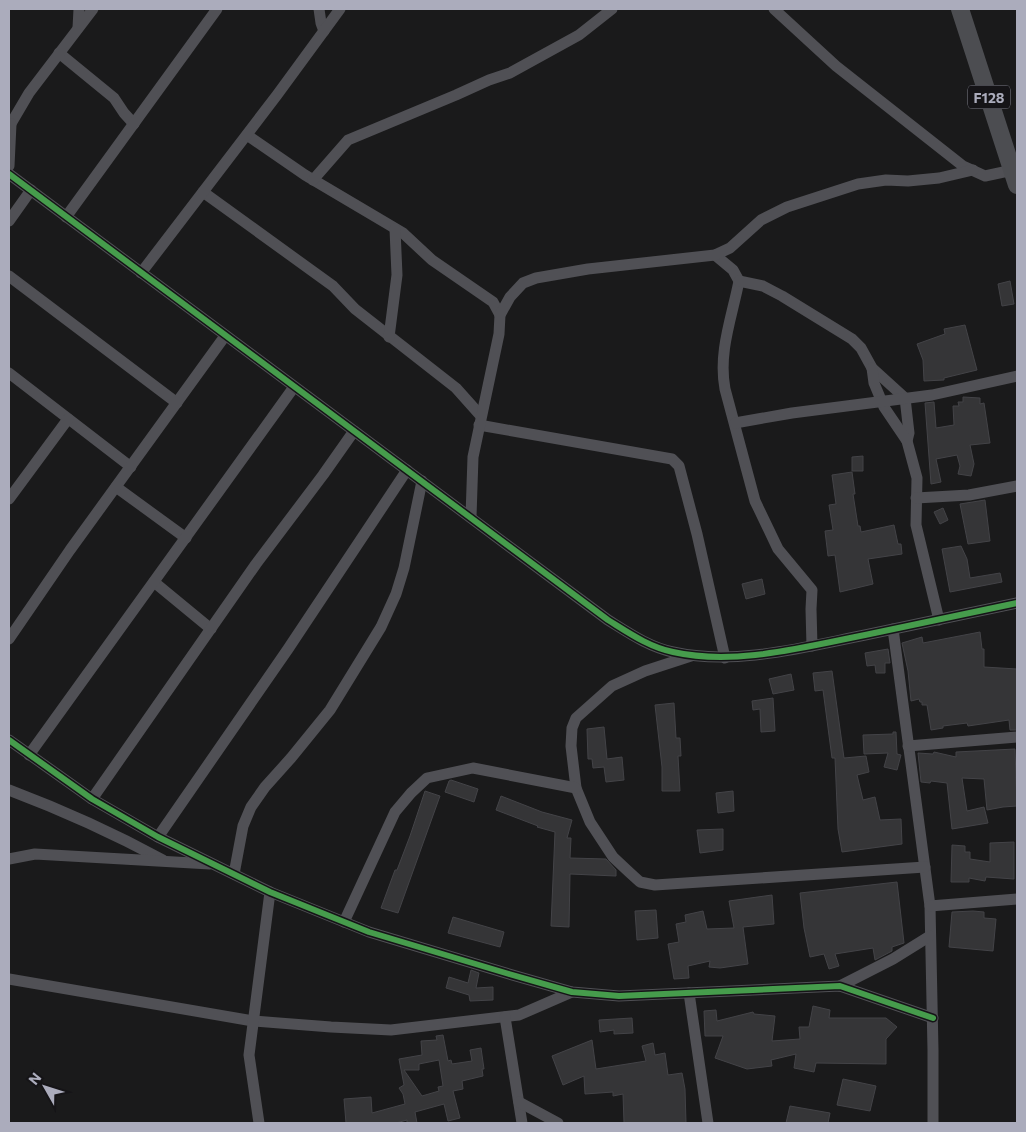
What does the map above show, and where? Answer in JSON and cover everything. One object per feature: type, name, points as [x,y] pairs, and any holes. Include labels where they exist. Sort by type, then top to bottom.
[{"type":"main road","name":"F128","points":[[960,9],[1015,178]]},
{"type":"street","points":[[78,28],[79,9]]},
{"type":"street","points":[[9,166],[10,126],[29,93],[93,9]]},
{"type":"street","points":[[66,217],[218,9]]},
{"type":"street","points":[[319,9],[324,31]]},
{"type":"street","points":[[312,180],[348,140],[489,80],[510,73],[579,35],[612,9]]},
{"type":"street","points":[[774,9],[836,66],[963,166],[985,176],[1015,178]]},
{"type":"street","points":[[141,273],[324,31],[337,10]]},
{"type":"street","points":[[59,53],[114,98],[134,124]]},
{"type":"street","points":[[246,135],[312,180],[403,233],[432,260],[493,302],[500,315]]},
{"type":"street","points":[[471,517],[473,457],[499,334],[500,315],[510,297],[523,283],[536,278],[588,269],[715,254],[730,248],[761,220],[786,207],[858,184],[886,180],[908,181],[939,178],[973,170]]},
{"type":"street","points":[[9,174],[608,620],[646,643],[671,652],[693,656],[725,658],[812,646],[1017,603]]},
{"type":"street","points":[[9,222],[31,190]]},
{"type":"street","points":[[203,192],[333,286],[355,309],[456,388],[480,420],[672,459],[679,466],[698,534],[725,658]]},
{"type":"street","points":[[389,337],[397,275],[396,229]]},
{"type":"street","points":[[715,254],[733,270],[739,281],[723,355],[722,373],[755,501],[778,549],[812,590],[812,646]]},
{"type":"street","points":[[9,276],[176,403]]},
{"type":"street","points":[[739,281],[763,286],[776,292],[852,339],[861,348],[872,368],[904,398],[909,433],[907,441]]},
{"type":"street","points":[[9,639],[225,336]]},
{"type":"street","points":[[872,368],[874,383],[882,402],[907,441],[917,478],[916,525],[939,620]]},
{"type":"street","points":[[9,373],[131,467]]},
{"type":"street","points":[[735,423],[792,413],[932,395],[1017,376]]},
{"type":"street","points":[[29,754],[294,387]]},
{"type":"street","points":[[9,499],[68,419]]},
{"type":"street","points":[[92,799],[256,564],[354,431]]},
{"type":"street","points":[[158,837],[288,649],[407,470]]},
{"type":"street","points":[[234,874],[243,826],[251,807],[265,787],[330,710],[381,627],[396,594],[404,568],[422,481]]},
{"type":"street","points":[[916,498],[969,495],[1017,486]]},
{"type":"street","points":[[116,487],[186,538]]},
{"type":"street","points":[[154,582],[211,629]]},
{"type":"street","points":[[893,629],[930,906],[933,1123]]},
{"type":"street","points":[[693,656],[645,671],[612,686],[576,718],[572,728],[571,746],[576,788],[590,822],[613,857],[640,882],[655,885],[925,867]]},
{"type":"street","points":[[908,746],[1017,737]]},
{"type":"street","points":[[9,740],[92,799],[158,837],[270,892],[369,932],[572,992],[619,996],[840,986],[932,1018]]},
{"type":"street","points":[[344,922],[395,812],[427,778],[474,768],[576,788]]},
{"type":"street","points":[[9,790],[123,839],[167,862]]},
{"type":"street","points":[[9,859],[36,854],[214,864]]},
{"type":"street","points":[[259,1123],[249,1055],[270,892]]},
{"type":"street","points":[[930,906],[1017,899]]},
{"type":"street","points":[[840,986],[893,959],[930,936]]},
{"type":"street","points":[[9,980],[253,1021],[390,1030],[519,1015],[572,992]]},
{"type":"street","points":[[689,993],[708,1123]]},
{"type":"street","points":[[505,1017],[522,1123]]},
{"type":"street","points":[[519,1102],[558,1123]]},
{"type":"building","points":[[1010,281],[1014,304],[1002,306],[998,284]]},
{"type":"building","points":[[965,325],[977,370],[944,378],[944,380],[924,381],[923,360],[917,344],[945,334],[944,329]]},
{"type":"building","points":[[963,397],[980,398],[980,404],[984,403],[990,443],[970,445],[974,464],[971,476],[958,474],[960,466],[957,455],[936,459],[941,482],[931,484],[925,403],[934,402],[936,428],[954,425],[953,406],[959,406],[958,402],[963,402]]},
{"type":"building","points":[[863,456],[863,471],[852,471],[852,457]]},
{"type":"building","points":[[852,472],[855,494],[853,494],[858,526],[860,526],[861,532],[894,525],[898,544],[901,544],[902,554],[868,559],[873,584],[840,592],[835,555],[828,556],[825,531],[833,530],[829,505],[836,504],[832,475]]},
{"type":"building","points":[[985,500],[990,541],[968,544],[960,504]]},
{"type":"building","points":[[943,508],[948,520],[940,524],[934,512]]},
{"type":"building","points":[[961,546],[967,559],[970,578],[1000,573],[1002,582],[950,592],[942,549]]},
{"type":"building","points":[[762,579],[765,594],[746,599],[742,584]]},
{"type":"building","points":[[980,632],[982,649],[984,649],[984,667],[1017,669],[1017,730],[1010,730],[1009,720],[968,726],[967,723],[943,726],[943,728],[931,730],[927,705],[922,705],[919,699],[911,701],[908,671],[902,643],[922,637],[923,643]]},
{"type":"building","points":[[888,649],[890,663],[885,663],[885,673],[876,673],[875,665],[867,666],[865,653]]},
{"type":"building","points":[[832,671],[844,758],[866,756],[869,772],[857,775],[863,800],[875,797],[880,820],[901,819],[902,844],[842,852],[838,829],[835,758],[832,758],[823,690],[815,691],[813,673]]},
{"type":"building","points":[[791,674],[794,690],[773,694],[769,679]]},
{"type":"building","points":[[773,698],[775,731],[761,732],[760,709],[753,710],[752,701]]},
{"type":"building","points":[[674,703],[676,738],[680,738],[681,756],[678,756],[680,791],[662,791],[662,767],[655,705]]},
{"type":"building","points":[[604,727],[607,759],[622,757],[624,780],[606,782],[604,767],[593,768],[592,759],[588,759],[587,729]]},
{"type":"building","points":[[893,732],[896,732],[897,754],[901,755],[897,770],[884,767],[888,753],[864,754],[863,735],[893,734]]},
{"type":"building","points":[[1015,749],[1017,806],[987,810],[984,779],[962,778],[967,811],[984,807],[988,823],[952,829],[947,783],[921,782],[918,753],[933,754],[934,752],[956,757],[956,752]]},
{"type":"building","points":[[451,780],[478,789],[474,802],[445,792]]},
{"type":"building","points":[[425,791],[440,796],[398,913],[381,908],[410,836]]},
{"type":"building","points":[[733,791],[734,811],[718,813],[716,793]]},
{"type":"building","points":[[501,796],[542,812],[572,820],[567,838],[571,838],[570,858],[606,859],[616,870],[616,876],[570,874],[569,927],[551,926],[555,832],[537,827],[496,810]]},
{"type":"building","points":[[723,829],[723,850],[700,853],[697,830]]},
{"type":"building","points":[[1014,842],[1014,879],[986,877],[985,881],[969,878],[969,882],[951,882],[952,845],[965,846],[965,852],[970,852],[970,859],[990,862],[990,843]]},
{"type":"building","points":[[897,882],[904,943],[892,947],[892,951],[875,960],[873,948],[835,954],[839,966],[829,969],[824,954],[810,957],[800,893]]},
{"type":"building","points":[[772,895],[774,924],[743,927],[748,964],[720,968],[709,967],[710,961],[688,966],[689,978],[674,979],[668,944],[679,942],[676,924],[686,922],[685,915],[703,911],[707,929],[734,928],[729,901]]},
{"type":"building","points":[[656,910],[658,938],[637,940],[635,911]]},
{"type":"building","points":[[952,912],[984,912],[984,918],[996,919],[993,951],[949,947]]},
{"type":"building","points":[[453,917],[504,932],[500,947],[448,933]]},
{"type":"building","points":[[471,970],[479,973],[476,988],[493,987],[493,1000],[470,1001],[469,995],[446,988],[449,977],[468,983]]},
{"type":"building","points":[[813,1006],[830,1010],[829,1018],[886,1018],[897,1027],[886,1039],[886,1064],[816,1063],[814,1072],[794,1068],[796,1054],[771,1060],[772,1066],[747,1069],[715,1058],[723,1036],[705,1036],[704,1011],[716,1010],[717,1021],[753,1012],[754,1014],[775,1016],[772,1041],[800,1039],[799,1027],[809,1027]]},
{"type":"building","points":[[632,1018],[633,1033],[614,1034],[614,1030],[600,1032],[599,1020]]},
{"type":"building","points":[[443,1035],[448,1061],[451,1060],[452,1064],[472,1061],[470,1050],[481,1048],[483,1076],[462,1081],[463,1089],[453,1091],[460,1118],[448,1121],[444,1104],[415,1112],[417,1123],[407,1123],[407,1120],[396,1123],[346,1123],[344,1099],[371,1097],[372,1113],[405,1104],[403,1094],[399,1088],[404,1085],[399,1059],[422,1055],[421,1041],[437,1040],[436,1036]],"holes":[[[439,1060],[443,1086],[438,1087],[439,1091],[422,1096],[404,1070],[419,1070],[419,1064]]]},
{"type":"building","points":[[592,1040],[596,1069],[646,1061],[642,1046],[653,1043],[655,1055],[665,1053],[668,1075],[682,1073],[685,1089],[686,1123],[624,1123],[623,1094],[613,1096],[613,1092],[585,1094],[584,1076],[563,1085],[552,1056]]},
{"type":"building","points":[[843,1079],[876,1086],[870,1111],[837,1105]]},
{"type":"building","points":[[790,1106],[830,1113],[828,1123],[786,1123]]},
{"type":"cycle path","points":[[9,174],[608,620],[656,647],[697,656],[745,656],[818,645],[1017,603]]},
{"type":"cycle path","points":[[9,740],[92,799],[158,837],[270,892],[369,932],[572,992],[619,996],[840,986],[933,1018]]}]
